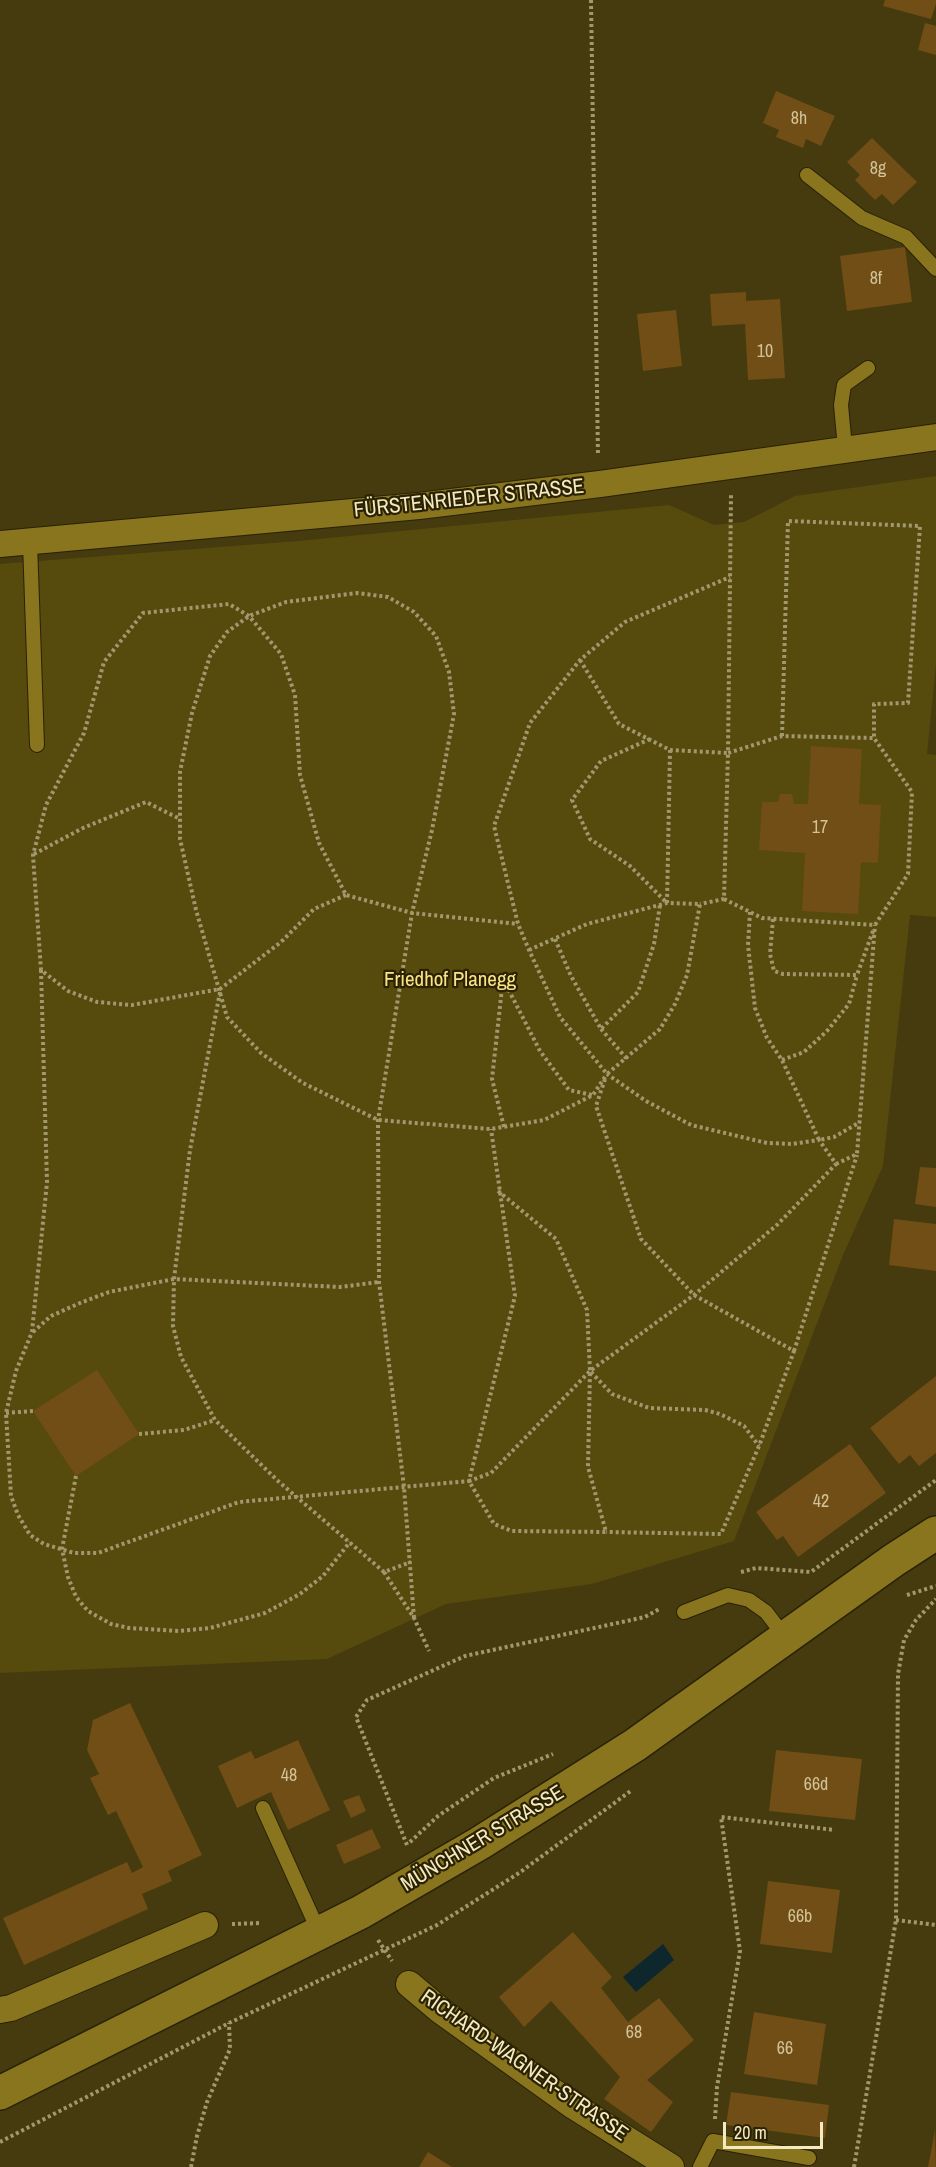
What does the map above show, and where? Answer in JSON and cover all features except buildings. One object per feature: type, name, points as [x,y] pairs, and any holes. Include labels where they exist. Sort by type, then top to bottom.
[{"type":"main road","name":"MÜNCHNER STRASSE","points":[[0,2093],[361,1912],[480,1843],[635,1745],[894,1560],[936,1533]]},
{"type":"street","name":"FÜRSTENRIEDER STRASSE","points":[[0,544],[419,506],[600,484],[936,437]]},
{"type":"street","points":[[0,2010],[11,2008],[204,1925]]},
{"type":"street","name":"RICHARD-WAGNER-STRASSE","points":[[409,1984],[441,2011],[572,2105],[671,2167]]},
{"type":"lane","points":[[807,175],[862,218],[906,237],[936,268]]},
{"type":"lane","points":[[845,448],[841,405],[844,385],[868,368]]},
{"type":"lane","points":[[30,543],[37,745]]},
{"type":"lane","points":[[684,1612],[728,1595],[749,1600],[766,1612],[786,1639]]},
{"type":"lane","points":[[263,1808],[320,1932]]},
{"type":"lane","points":[[700,2167],[713,2141],[809,2157]]},
{"type":"path","points":[[591,0],[600,484]]},
{"type":"path","points":[[724,899],[732,464]]},
{"type":"path","points":[[782,736],[788,521],[920,526],[908,703],[874,704],[874,738],[912,792],[908,874],[875,924],[856,975],[849,1004],[804,1052],[782,1060]]},
{"type":"path","points":[[730,577],[625,622],[580,660],[530,723],[494,826],[518,924],[529,951],[560,1017],[607,1074],[646,1101],[691,1125],[767,1143],[792,1144],[834,1137],[860,1122]]},
{"type":"path","points":[[414,1618],[404,1488],[379,1282],[378,1120],[412,913],[432,830],[454,714],[449,672],[436,636],[414,612],[388,597],[357,593],[286,602],[249,616],[227,632],[210,656],[192,713],[180,772],[180,839],[196,910],[227,1017],[261,1053],[303,1083],[378,1120],[491,1129],[544,1120],[592,1095],[607,1074],[660,1029],[675,1004],[687,975],[700,904]]},
{"type":"path","points":[[346,895],[318,843],[300,775],[295,695],[281,654],[249,616],[228,604],[142,613],[104,662],[84,733],[46,805],[33,855],[41,970],[47,1182],[32,1332],[16,1371],[6,1413],[11,1496],[18,1515],[30,1535],[44,1544],[62,1549],[98,1553],[239,1502],[469,1481],[491,1473],[590,1371],[694,1295],[778,1224],[836,1164],[857,1154]]},
{"type":"path","points":[[580,660],[619,724],[670,750],[728,753],[782,736],[874,738]]},
{"type":"path","points":[[650,739],[601,761],[572,800],[590,839],[630,866],[667,903]]},
{"type":"path","points":[[667,903],[670,750]]},
{"type":"path","points":[[33,855],[83,828],[146,802],[180,819]]},
{"type":"path","points":[[41,970],[68,991],[97,1002],[120,1004],[170,1000],[220,988],[281,942],[314,909],[346,895],[412,913],[518,924]]},
{"type":"path","points":[[529,951],[587,924],[667,903],[700,904],[724,899],[762,918],[875,924]]},
{"type":"path","points":[[601,1029],[638,992],[654,944],[660,905]]},
{"type":"path","points":[[750,912],[748,945],[754,1008],[767,1038],[782,1060],[819,1140],[836,1164]]},
{"type":"path","points":[[772,919],[770,954],[774,971],[783,974],[856,975]]},
{"type":"path","points":[[491,1129],[498,1191],[515,1296],[469,1481],[494,1524],[512,1531],[721,1534],[759,1446],[794,1351],[857,1154],[875,924]]},
{"type":"path","points":[[555,939],[571,976],[601,1029],[627,1059]]},
{"type":"path","points":[[504,1127],[492,1079],[503,979],[540,1051],[569,1090],[592,1095]]},
{"type":"path","points":[[220,988],[190,1150],[174,1279],[173,1326],[181,1357],[215,1420],[384,1572],[414,1618],[429,1651]]},
{"type":"path","points":[[607,1074],[596,1106],[641,1239],[694,1295],[794,1351]]},
{"type":"path","points":[[498,1191],[556,1239],[587,1310],[590,1371],[588,1467],[606,1532]]},
{"type":"path","points":[[32,1332],[51,1316],[109,1292],[174,1279],[340,1287],[379,1282]]},
{"type":"path","points":[[590,1371],[612,1394],[649,1408],[705,1410],[720,1414],[744,1426],[759,1446]]},
{"type":"path","points":[[6,1413],[33,1412]]},
{"type":"path","points":[[139,1434],[184,1430],[215,1420]]},
{"type":"path","points":[[76,1476],[62,1549],[68,1577],[76,1597],[88,1611],[111,1624],[129,1628],[179,1631],[210,1628],[265,1613],[300,1594],[323,1576],[350,1542]]},
{"type":"path","points":[[749,1600],[756,1568],[811,1572],[936,1480]]},
{"type":"path","points":[[384,1572],[411,1562]]},
{"type":"path","points":[[854,2167],[896,1920],[898,1674],[904,1640],[916,1620],[936,1599]]},
{"type":"path","points":[[559,1752],[489,1782],[438,1816],[407,1845],[356,1717],[367,1700],[465,1656],[645,1617]]},
{"type":"path","points":[[713,2141],[717,2087],[740,1951],[721,1817],[835,1830]]},
{"type":"path","points":[[896,1920],[936,1925]]},
{"type":"path","points":[[0,2142],[229,2023],[437,1925]]},
{"type":"path","points":[[191,2167],[196,2136],[207,2102],[230,2049],[229,2023]]},
{"type":"green space","name":"Friedhof Planegg","points":[[936,476],[936,665],[927,754],[936,755],[936,917],[910,915],[883,1166],[843,1255],[734,1541],[592,1584],[446,1604],[327,1659],[0,1673],[0,564],[298,541],[669,505],[714,525],[744,522],[795,496]]},
{"type":"water","points":[[663,1944],[674,1960],[636,1992],[623,1977]]}]
